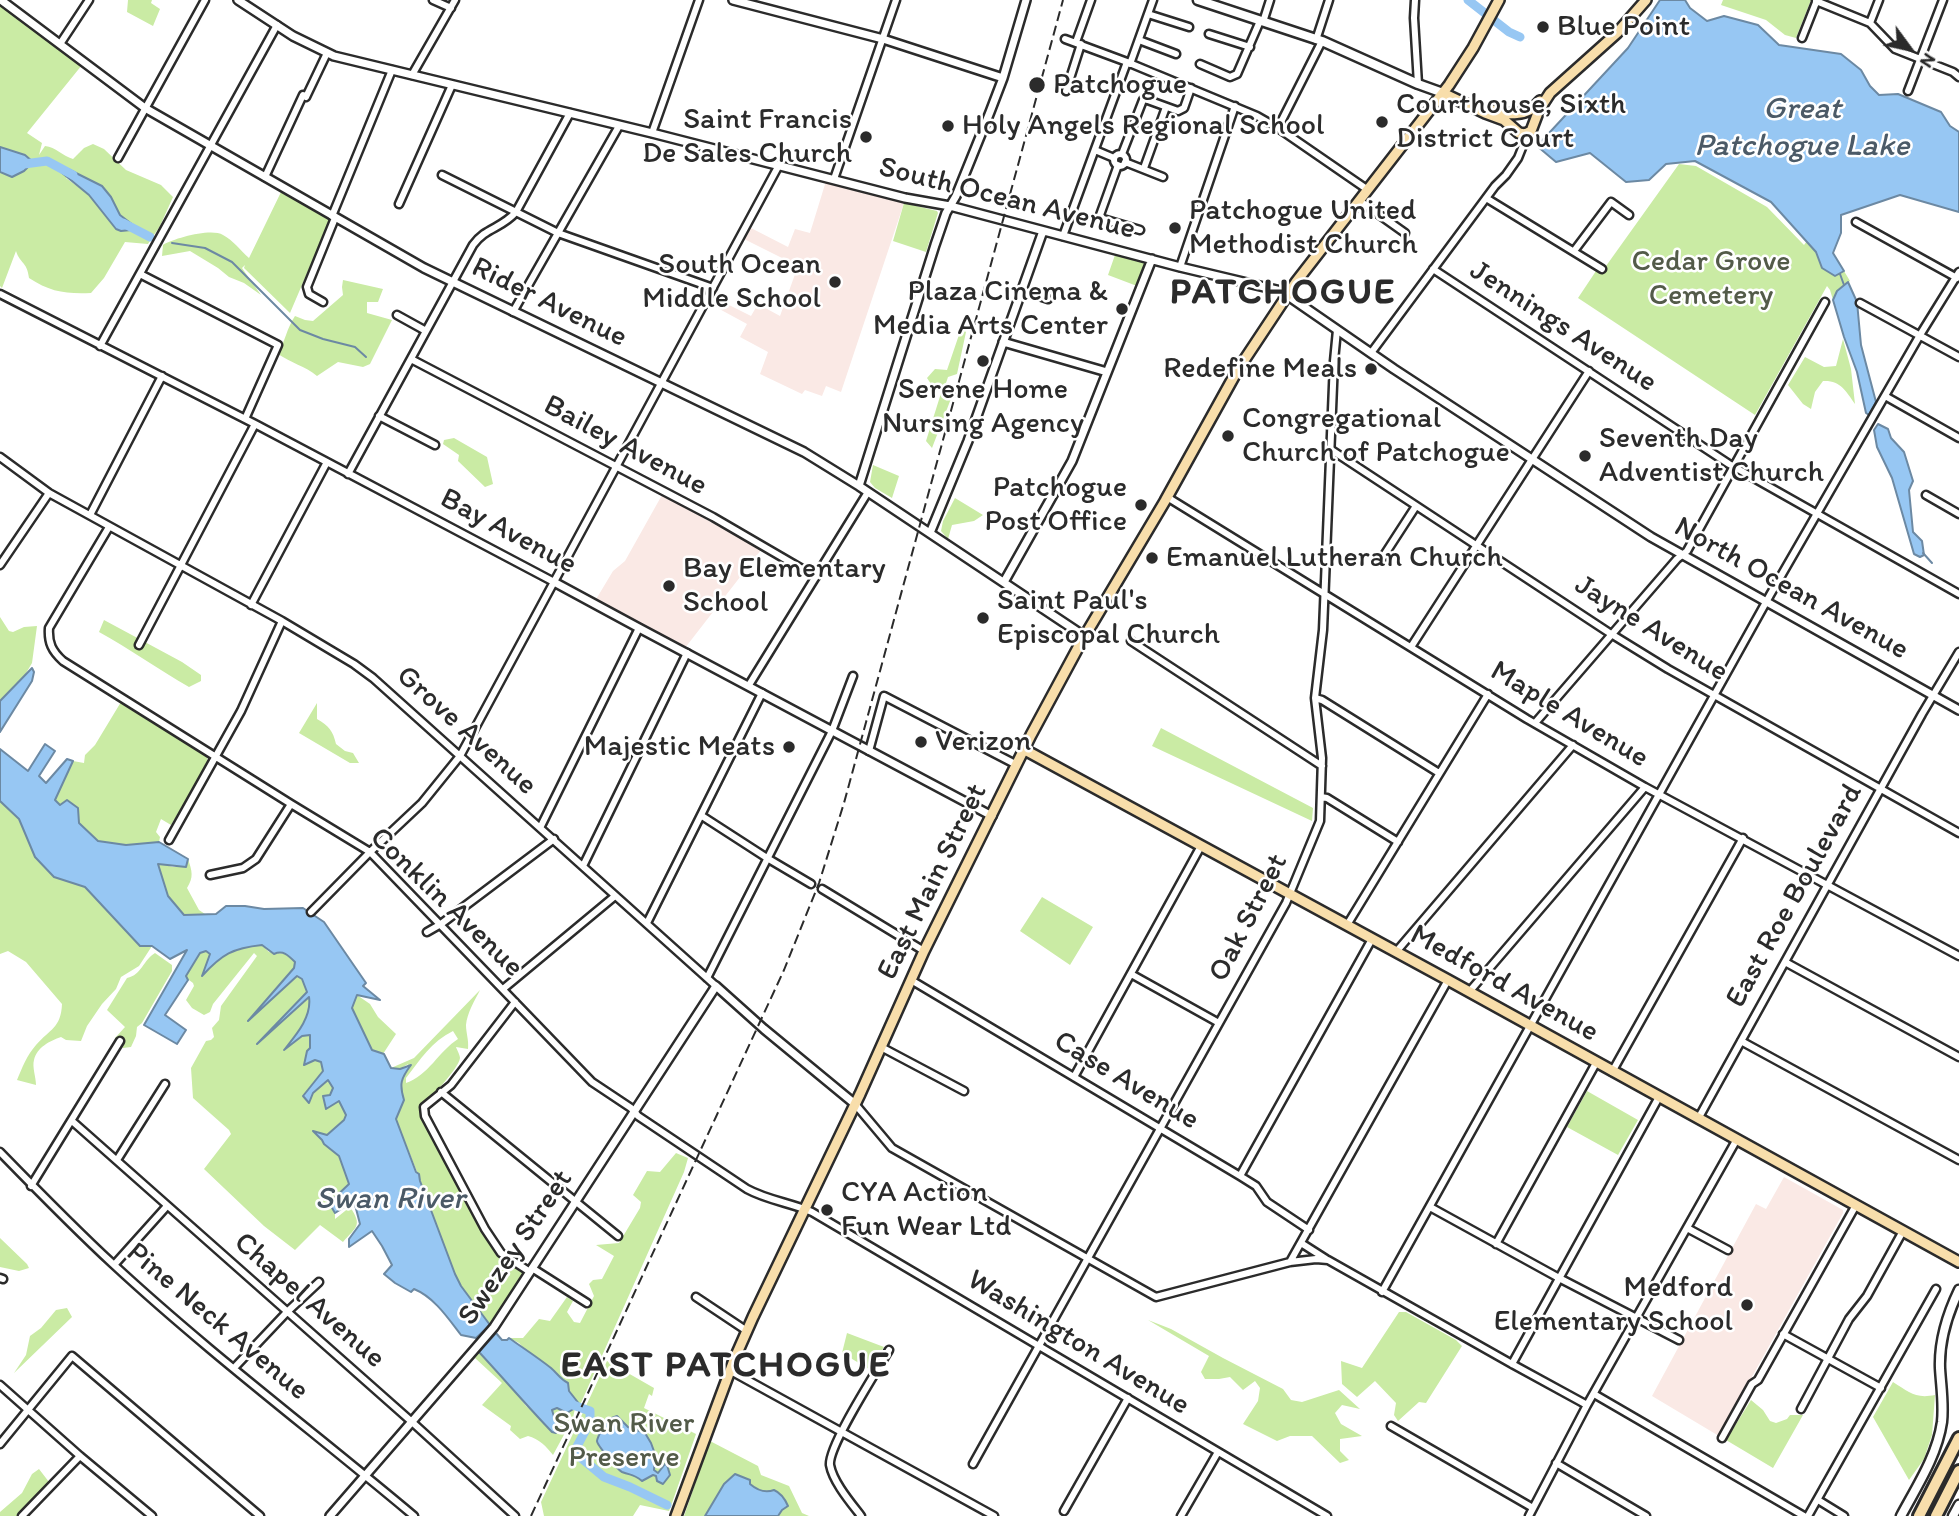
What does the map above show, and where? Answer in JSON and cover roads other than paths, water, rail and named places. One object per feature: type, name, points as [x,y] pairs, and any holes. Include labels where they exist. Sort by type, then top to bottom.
[{"type":"highway","points":[[1919,1516],[1959,1437]]},
{"type":"highway","points":[[1936,1516],[1959,1471]]},
{"type":"main road","points":[[1198,0],[1319,40],[1503,120],[1522,134],[1528,133],[1534,126],[1534,120],[1550,93],[1617,33],[1646,0]]},
{"type":"main road","name":"East Main Street","points":[[676,1516],[747,1331],[924,951],[1084,636],[1167,497],[1229,384],[1287,296],[1443,93],[1481,35],[1499,0]]},
{"type":"main road","points":[[1515,129],[1514,118],[1535,107],[1551,86],[1610,33],[1639,0]]},
{"type":"main road","points":[[1473,107],[1530,114],[1534,120]]},
{"type":"main road","name":"Medford Avenue","points":[[1025,750],[1959,1262]]},
{"type":"main road","points":[[1901,1516],[1931,1458],[1940,1433],[1943,1404],[1941,1341],[1948,1314],[1959,1290]]},
{"type":"main road","points":[[1954,1516],[1959,1505]]},
{"type":"street","name":"Rider Avenue","points":[[1,0],[145,108],[424,268],[804,452],[1084,636]]},
{"type":"street","points":[[60,44],[89,0]]},
{"type":"street","points":[[118,158],[205,0]]},
{"type":"street","name":"South Ocean Avenue","points":[[238,0],[327,53],[905,198],[950,206],[1280,291],[1287,296]]},
{"type":"street","points":[[433,0],[451,8]]},
{"type":"street","points":[[412,75],[456,0]]},
{"type":"street","points":[[652,133],[699,0]]},
{"type":"street","points":[[733,0],[883,38],[1003,78]]},
{"type":"street","points":[[834,179],[896,0]]},
{"type":"street","points":[[859,486],[935,245],[1003,78],[1026,0]]},
{"type":"street","points":[[1066,90],[1091,0]]},
{"type":"street","points":[[1063,236],[1153,0]]},
{"type":"street","points":[[1200,64],[1234,77],[1270,0]]},
{"type":"street","points":[[1278,128],[1319,40],[1329,0]]},
{"type":"street","points":[[1415,0],[1418,84]]},
{"type":"street","points":[[1870,23],[1879,0]]},
{"type":"street","points":[[1908,91],[1943,0]]},
{"type":"street","points":[[1802,38],[1816,1],[1870,23],[1895,49],[1953,72],[1959,77]]},
{"type":"street","points":[[1148,14],[1189,27]]},
{"type":"street","points":[[100,345],[276,25]]},
{"type":"street","points":[[1209,34],[1250,47]]},
{"type":"street","points":[[1065,39],[1235,106],[1278,128],[1368,190]]},
{"type":"street","points":[[1139,40],[1177,54]]},
{"type":"street","points":[[265,177],[303,95],[306,97],[327,53]]},
{"type":"street","points":[[323,302],[309,294],[307,287],[392,70]]},
{"type":"street","points":[[399,204],[452,85]]},
{"type":"street","points":[[1118,166],[1114,162],[1143,100],[1182,110],[1191,88]]},
{"type":"street","points":[[1180,267],[1235,106]]},
{"type":"street","points":[[1144,168],[1166,107]]},
{"type":"street","points":[[348,474],[452,282],[479,238],[507,222],[516,212],[570,113]]},
{"type":"street","points":[[513,312],[618,126]]},
{"type":"street","points":[[1502,178],[1517,150],[1515,129]]},
{"type":"street","points":[[1371,353],[1506,175],[1518,158],[1528,133]]},
{"type":"street","points":[[1095,150],[1125,157],[1125,162]]},
{"type":"street","points":[[1125,162],[1163,177]]},
{"type":"street","points":[[1125,162],[1118,166],[1100,215],[1103,219],[1140,230]]},
{"type":"street","points":[[311,912],[422,803],[460,756],[779,165]]},
{"type":"street","points":[[442,175],[558,233],[713,288]]},
{"type":"street","points":[[1486,198],[1602,269]]},
{"type":"street","points":[[1360,201],[1405,233]]},
{"type":"street","points":[[1574,251],[1611,202],[1629,215]]},
{"type":"street","points":[[1382,1292],[1767,601],[1920,335],[1958,276],[1857,222]]},
{"type":"street","points":[[930,533],[968,441],[1043,231]]},
{"type":"street","points":[[1004,582],[1072,461],[1152,259]]},
{"type":"street","name":"Jennings Avenue","points":[[1433,269],[1733,466],[1959,594]]},
{"type":"street","points":[[140,274],[278,345],[245,419]]},
{"type":"street","points":[[1021,290],[1048,299]]},
{"type":"street","name":"Bay Avenue","points":[[0,293],[255,424],[992,816]]},
{"type":"street","name":"North Ocean Avenue","points":[[1287,296],[1651,537],[1959,709]]},
{"type":"street","points":[[1535,723],[1687,551],[1825,302]]},
{"type":"street","points":[[1860,303],[1959,358]]},
{"type":"street","points":[[397,315],[426,331]]},
{"type":"street","name":"Oak Street","points":[[973,1464],[1290,894],[1318,828],[1322,766],[1315,698],[1322,637],[1337,330]]},
{"type":"street","points":[[1003,342],[1107,372]]},
{"type":"street","name":"Bailey Avenue","points":[[411,359],[713,517],[816,577]]},
{"type":"street","points":[[1411,647],[1589,371]]},
{"type":"street","points":[[90,515],[162,376]]},
{"type":"street","points":[[1885,396],[1959,438]]},
{"type":"street","points":[[379,416],[435,445]]},
{"type":"street","points":[[139,645],[255,424]]},
{"type":"street","name":"Jayne Avenue","points":[[1330,449],[1611,634],[1959,832]]},
{"type":"street","name":"Grove Avenue","points":[[0,457],[49,493],[282,621],[356,665],[554,839],[759,1025],[855,1104]]},
{"type":"street","points":[[251,605],[327,462]]},
{"type":"street","points":[[749,685],[868,492]]},
{"type":"street","points":[[0,565],[49,493]]},
{"type":"street","points":[[1926,495],[1959,514]]},
{"type":"street","name":"Maple Avenue","points":[[1167,497],[1535,723],[1645,787],[1959,956]]},
{"type":"street","points":[[1381,560],[1416,506]]},
{"type":"street","name":"Conklin Avenue","points":[[109,527],[49,628],[49,643],[63,662],[370,852],[592,1082],[747,1189],[805,1209]]},
{"type":"street","points":[[169,839],[241,711],[282,621]]},
{"type":"street","points":[[540,828],[639,628]]},
{"type":"street","points":[[1131,641],[1322,766]]},
{"type":"street","name":"East Roe Boulevard","points":[[1698,1119],[1880,789],[1959,652]]},
{"type":"street","points":[[583,866],[687,653]]},
{"type":"street","points":[[707,978],[832,731],[853,676]]},
{"type":"street","points":[[647,923],[762,693]]},
{"type":"street","points":[[1347,925],[1488,694]]},
{"type":"street","points":[[869,751],[884,696],[1017,765]]},
{"type":"street","points":[[1315,698],[1439,773]]},
{"type":"street","points":[[1396,952],[1573,745]]},
{"type":"street","points":[[1469,992],[1645,787]]},
{"type":"street","points":[[1321,797],[1327,797],[1398,842]]},
{"type":"street","points":[[210,875],[243,868],[256,859],[290,804]]},
{"type":"street","points":[[702,816],[811,884]]},
{"type":"street","points":[[1612,1072],[1743,838]]},
{"type":"street","points":[[428,932],[554,839]]},
{"type":"street","points":[[1074,1077],[1201,846]]},
{"type":"street","points":[[821,889],[924,951]]},
{"type":"street","points":[[503,989],[615,896]]},
{"type":"street","points":[[1240,1175],[1372,939]]},
{"type":"street","points":[[1785,962],[1959,1057]]},
{"type":"street","points":[[1131,974],[1219,1023]]},
{"type":"street","name":"Case Avenue","points":[[911,980],[1240,1175],[1256,1186],[1267,1202],[1309,1230]]},
{"type":"street","points":[[1290,1262],[1448,980]]},
{"type":"street","name":"Swezey Street","points":[[330,1516],[494,1327],[716,986]]},
{"type":"street","points":[[515,1002],[451,1085],[424,1108],[425,1116],[500,1253],[587,1303]]},
{"type":"street","points":[[32,1186],[120,1041]]},
{"type":"street","points":[[1741,1041],[1959,1160]]},
{"type":"street","points":[[881,1047],[964,1091]]},
{"type":"street","points":[[1496,1244],[1596,1063]]},
{"type":"street","points":[[117,1160],[165,1084]]},
{"type":"street","points":[[442,1092],[618,1236]]},
{"type":"street","points":[[1512,1364],[1659,1097]]},
{"type":"street","points":[[855,1104],[892,1148],[1156,1297],[1290,1262],[1328,1260]]},
{"type":"street","name":"Chapel Avenue","points":[[72,1121],[515,1516]]},
{"type":"street","points":[[1529,1516],[1587,1405],[1737,1139]]},
{"type":"street","name":"Pine Neck Avenue","points":[[0,1152],[114,1265],[414,1516]]},
{"type":"street","points":[[1722,1438],[1752,1384],[1758,1380],[1856,1205]]},
{"type":"street","points":[[114,1265],[167,1206]]},
{"type":"street","points":[[1430,1207],[1679,1340]]},
{"type":"street","name":"Washington Avenue","points":[[805,1209],[1327,1516]]},
{"type":"street","points":[[1687,1228],[1728,1250]]},
{"type":"street","points":[[1801,1409],[1849,1319],[1867,1296],[1903,1231]]},
{"type":"street","points":[[1301,1243],[1382,1292],[1587,1405]]},
{"type":"street","points":[[234,1368],[319,1282]]},
{"type":"street","points":[[1594,1394],[1806,1516],[1818,1500],[1936,1289]]},
{"type":"street","points":[[696,1297],[747,1331]]},
{"type":"street","points":[[1783,1334],[1881,1388]]},
{"type":"street","points":[[861,1516],[844,1493],[831,1468],[832,1452],[888,1350]]},
{"type":"street","points":[[0,1444],[72,1356],[260,1516]]},
{"type":"street","points":[[731,1371],[994,1516]]},
{"type":"street","points":[[0,1385],[152,1516]]},
{"type":"street","points":[[1064,1511],[1128,1398]]},
{"type":"street","points":[[1391,1426],[1533,1508]]},
{"type":"street","points":[[1181,1516],[1218,1452]]},
{"type":"street","points":[[22,1516],[80,1456]]},
{"type":"street","points":[[1556,1463],[1646,1516]]},
{"type":"street","points":[[1818,1500],[1844,1516]]},
{"type":"street","points":[[1308,1516],[1313,1508]]},
{"type":"water","name":"Great Patchogue Lake","points":[[1660,0],[1685,0],[1690,8],[1707,21],[1724,16],[1758,25],[1779,45],[1841,54],[1861,70],[1879,95],[1898,94],[1941,112],[1950,126],[1959,132],[1959,212],[1900,195],[1841,215],[1841,233],[1833,253],[1844,271],[1835,276],[1822,268],[1816,252],[1771,202],[1695,161],[1666,164],[1649,180],[1626,182],[1590,153],[1556,162],[1537,146],[1628,48]]},
{"type":"water","points":[[0,147],[25,155],[33,162],[12,177],[0,172]]},
{"type":"water","points":[[68,169],[102,186],[120,215],[133,225],[131,230],[116,229],[89,195],[61,172]]},
{"type":"water","points":[[1848,282],[1857,302],[1861,345],[1876,402],[1869,415],[1866,413],[1857,372],[1833,300],[1837,291]]},
{"type":"water","points":[[1878,424],[1888,429],[1891,438],[1904,452],[1913,481],[1909,490],[1913,532],[1922,541],[1924,555],[1920,557],[1914,554],[1892,478],[1877,447],[1874,430]]},
{"type":"water","points":[[32,668],[32,681],[0,732],[0,701]]},
{"type":"water","name":"Swan River","points":[[45,744],[55,751],[39,776],[46,783],[67,759],[73,761],[55,800],[60,805],[67,800],[78,808],[79,823],[98,841],[126,845],[159,842],[188,859],[186,867],[158,864],[168,896],[184,915],[216,914],[226,906],[303,908],[324,922],[366,983],[363,986],[380,1000],[357,995],[352,1008],[372,1050],[384,1054],[391,1068],[400,1069],[411,1065],[402,1081],[404,1100],[396,1119],[455,1274],[490,1325],[476,1338],[461,1335],[428,1297],[414,1289],[411,1292],[384,1274],[392,1265],[372,1231],[349,1247],[349,1239],[360,1224],[354,1201],[335,1213],[329,1203],[349,1184],[339,1156],[313,1131],[327,1135],[346,1115],[339,1101],[326,1109],[323,1096],[330,1095],[333,1088],[328,1080],[313,1093],[309,1103],[303,1096],[323,1071],[321,1062],[315,1060],[304,1065],[310,1048],[310,1035],[302,1036],[284,1050],[306,1019],[309,997],[257,1044],[307,992],[302,979],[297,976],[248,1021],[294,968],[295,962],[288,955],[274,954],[262,945],[252,946],[229,953],[202,976],[210,954],[206,951],[200,953],[186,976],[188,980],[165,1015],[186,1030],[177,1044],[144,1025],[187,950],[170,959],[152,946],[140,946],[85,887],[54,877],[35,857],[19,819],[0,801],[0,749],[28,771]]},
{"type":"water","points":[[496,1333],[502,1340],[509,1338],[568,1383],[569,1391],[580,1405],[567,1413],[557,1408],[552,1410],[558,1430],[556,1433],[552,1432],[479,1352]]},
{"type":"water","points":[[617,1416],[628,1427],[645,1433],[655,1454],[654,1470],[658,1473],[667,1465],[670,1475],[663,1484],[653,1475],[642,1481],[622,1472],[600,1447],[597,1440],[604,1425]]},
{"type":"water","points":[[735,1474],[750,1480],[750,1484],[759,1489],[776,1491],[788,1506],[778,1516],[705,1516],[724,1484]]},
{"type":"waterway","points":[[1468,0],[1509,32],[1520,37]]},
{"type":"waterway","points":[[24,164],[47,161],[73,175]]},
{"type":"waterway","points":[[123,223],[150,237]]},
{"type":"waterway","points":[[172,243],[205,248],[232,262],[300,330],[355,347],[366,357]]},
{"type":"waterway","points":[[1840,274],[1844,285]]},
{"type":"waterway","points":[[1923,553],[1932,563]]},
{"type":"waterway","name":"Swan River","points":[[570,1404],[590,1411],[590,1422],[574,1452],[604,1477],[667,1505]]},
{"type":"railway","points":[[531,1516],[784,970],[819,883],[844,803],[1063,0]]},
{"type":"place","name":"Blue Point","points":[[1543,27]]},
{"type":"place","name":"Patchogue","points":[[1037,85]]},
{"type":"place","name":"Courthouse, Sixth District Court","points":[[1382,122]]},
{"type":"place","name":"Holy Angels Regional School","points":[[948,126]]},
{"type":"place","name":"Saint Francis De Sales Church","points":[[866,137]]},
{"type":"place","name":"Patchogue United Methodist Church","points":[[1175,228]]},
{"type":"place","name":"South Ocean Middle School","points":[[835,282]]},
{"type":"place","name":"Plaza Cinema & Media Arts Center","points":[[1122,309]]},
{"type":"place","name":"Serene Home Nursing Agency","points":[[983,361]]},
{"type":"place","name":"Redefine Meals","points":[[1371,369]]},
{"type":"place","name":"Congregational Church of Patchogue","points":[[1228,436]]},
{"type":"place","name":"Seventh Day Adventist Church","points":[[1585,456]]},
{"type":"place","name":"Patchogue Post Office","points":[[1141,505]]},
{"type":"place","name":"Emanuel Lutheran Church","points":[[1152,558]]},
{"type":"place","name":"Bay Elementary School","points":[[669,586]]},
{"type":"place","name":"Saint Paul's Episcopal Church","points":[[983,618]]},
{"type":"place","name":"Verizon","points":[[921,742]]},
{"type":"place","name":"Majestic Meats","points":[[789,747]]},
{"type":"place","name":"CYA Action Fun Wear Ltd","points":[[827,1210]]},
{"type":"place","name":"Medford Elementary School","points":[[1747,1305]]},
{"type":"district","name":"PATCHOGUE","points":[[1283,294]]},
{"type":"district","name":"EAST PATCHOGUE","points":[[726,1367]]},
{"type":"park label","name":"Cedar Grove Cemetery","points":[[1711,279]]},
{"type":"park label","name":"Swan River Preserve","points":[[624,1441]]}]
